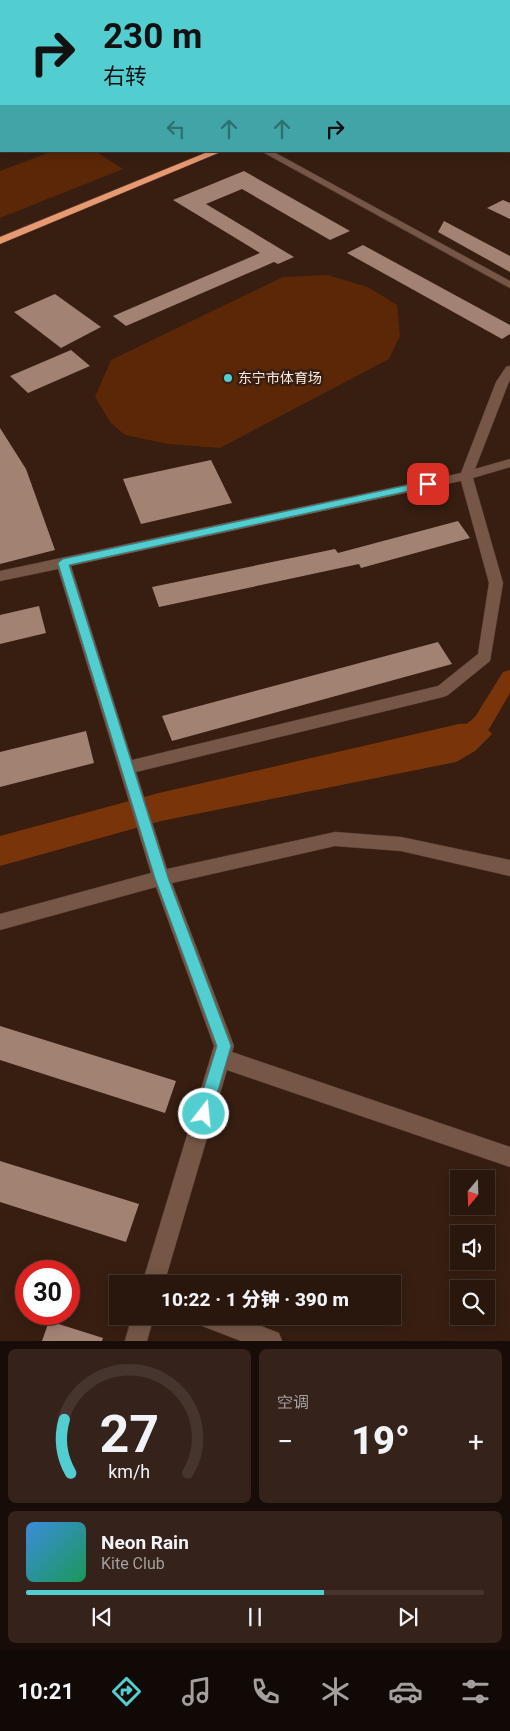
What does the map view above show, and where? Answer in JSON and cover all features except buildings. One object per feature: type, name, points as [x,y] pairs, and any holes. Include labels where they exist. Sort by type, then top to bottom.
[{"type":"highway","points":[[0,241],[217,152]]},
{"type":"street","points":[[267,152],[510,285]]},
{"type":"street","points":[[127,768],[443,691],[485,657],[496,583],[466,476],[502,382],[510,369]]},
{"type":"street","points":[[0,576],[466,476],[510,463]]},
{"type":"street","points":[[63,563],[162,878],[224,1046],[156,1275]]},
{"type":"street","points":[[0,922],[162,878],[335,839],[401,844],[510,868]]},
{"type":"street","points":[[220,1058],[510,1157]]},
{"type":"street","points":[[136,1341],[140,1325]]},
{"type":"street","points":[[228,1325],[270,1341]]},
{"type":"shaded area","points":[[50,152],[97,152],[123,169],[0,218],[0,171]]},
{"type":"shaded area","name":"东宁市体育场","points":[[327,275],[368,287],[397,305],[400,336],[389,359],[220,448],[168,444],[125,435],[111,423],[95,397],[111,360],[283,277]]},
{"type":"shaded area","points":[[482,723],[492,734],[475,751],[456,762],[161,821],[0,866],[0,836],[159,793],[459,724]]},
{"type":"waterway","points":[[463,739],[482,723],[510,677]]},
{"type":"place","name":"东宁市体育场","points":[[228,378]]},
{"type":"route","points":[[204,1114],[224,1046],[162,878],[63,563],[428,484]]}]
